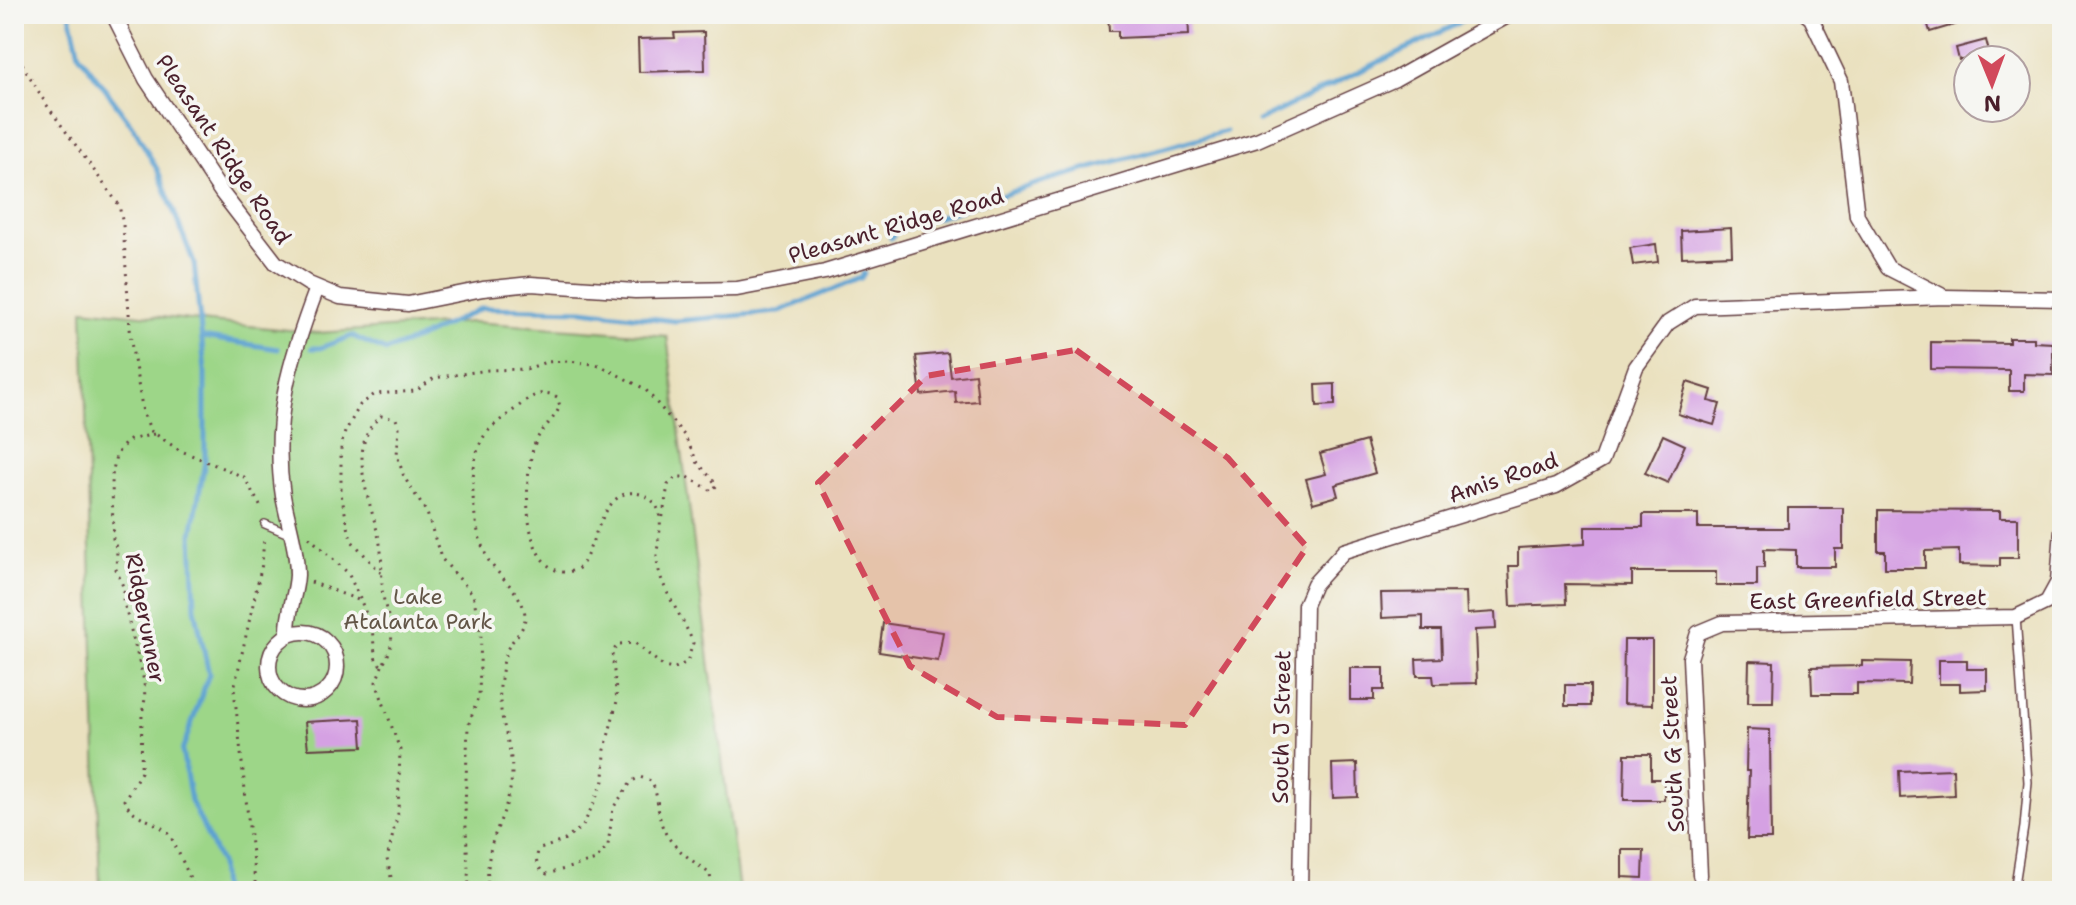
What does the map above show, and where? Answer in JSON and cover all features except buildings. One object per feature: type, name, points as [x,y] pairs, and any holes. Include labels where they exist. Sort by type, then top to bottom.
[{"type":"street","name":"Pleasant Ridge Road","points":[[113,14],[146,79],[222,193],[276,263],[317,288],[340,297],[408,304],[483,289],[531,284],[635,291],[737,289],[825,272],[1257,140],[1395,79],[1511,14]]},
{"type":"street","points":[[1806,14],[1811,18],[1841,81],[1857,216],[1888,268],[1945,297],[2062,299]]},
{"type":"street","points":[[288,635],[310,632],[330,645],[335,655],[335,677],[321,695],[300,700],[280,691],[269,672],[272,651],[288,635],[287,615],[297,577],[283,496],[278,426],[287,372],[317,288]]},
{"type":"street","name":"Amis Road","points":[[1326,569],[1344,551],[1556,486],[1602,460],[1636,367],[1668,323],[1695,306],[1945,297]]},
{"type":"street","name":"East Greenfield Street","points":[[1698,633],[1722,623],[2016,617],[2047,602],[2058,582],[2062,530]]},
{"type":"street","name":"South J Street","points":[[1300,891],[1305,605],[1314,584],[1326,569]]},
{"type":"street","name":"South G Street","points":[[1698,633],[1690,658],[1700,875]]},
{"type":"lane","points":[[265,524],[291,530]]},
{"type":"lane","points":[[2014,891],[2028,782],[2016,617]]},
{"type":"path","points":[[14,50],[46,104],[119,205],[131,342],[143,413],[154,434],[179,450],[244,477],[263,511],[262,564],[234,689],[256,891]]},
{"type":"path","points":[[383,574],[351,540],[341,494],[341,446],[354,414],[375,394],[416,391],[434,378],[488,370],[527,369],[546,362],[570,361],[599,365],[645,389],[684,435],[698,463],[717,485],[712,491],[688,477],[676,477],[668,485],[661,524],[657,559],[690,633],[693,643],[691,653],[687,662],[673,669],[664,667],[635,643],[619,644],[612,652],[617,701],[605,749],[604,781],[583,826],[565,840],[540,849],[536,862],[539,869],[547,874],[556,874],[596,860],[608,845],[613,808],[632,781],[640,777],[651,781],[657,792],[664,833],[710,874],[712,891]]},
{"type":"path","points":[[488,891],[492,840],[508,804],[512,773],[499,710],[499,690],[504,658],[525,618],[519,598],[487,557],[476,526],[473,493],[475,462],[481,442],[486,433],[533,395],[547,393],[560,400],[558,411],[534,444],[529,473],[528,518],[531,535],[545,562],[562,572],[574,571],[582,566],[596,526],[619,498],[640,494],[650,499],[657,507],[661,524]]},
{"type":"path","points":[[394,891],[387,859],[398,813],[400,750],[376,682],[391,647],[389,615],[382,589],[379,537],[367,497],[363,466],[368,429],[381,416],[396,419],[399,427],[397,455],[404,477],[427,513],[441,558],[473,594],[481,634],[479,696],[468,726],[465,807],[469,891]]},
{"type":"path","name":"Ridgerunner","points":[[154,434],[130,440],[123,446],[116,455],[112,476],[116,569],[124,589],[123,599],[144,681],[145,699],[141,772],[124,800],[129,810],[170,834],[195,891]]},
{"type":"path","points":[[291,530],[319,545],[348,573],[359,591],[372,629],[376,661],[382,666]]},
{"type":"path","points":[[297,577],[361,601]]},
{"type":"highlighted area","points":[[1076,350],[1228,458],[1307,547],[1185,725],[997,717],[910,666],[818,483],[926,376]]},
{"type":"green space","name":"Lake Atalanta Park","points":[[83,309],[318,333],[472,322],[667,336],[739,891],[100,891]]},
{"type":"waterway","points":[[70,14],[79,54],[134,128],[158,171],[194,263],[205,371],[205,461],[192,534],[195,608],[209,674],[182,751],[191,801],[220,863],[222,891]]},
{"type":"waterway","points":[[1258,121],[1457,24],[1471,14]]},
{"type":"waterway","points":[[891,238],[896,231],[1048,180],[1226,131]]},
{"type":"waterway","points":[[312,348],[352,336],[386,351],[482,308],[583,310],[675,321],[778,312],[861,278],[864,273]]},
{"type":"waterway","points":[[202,337],[278,349]]}]
